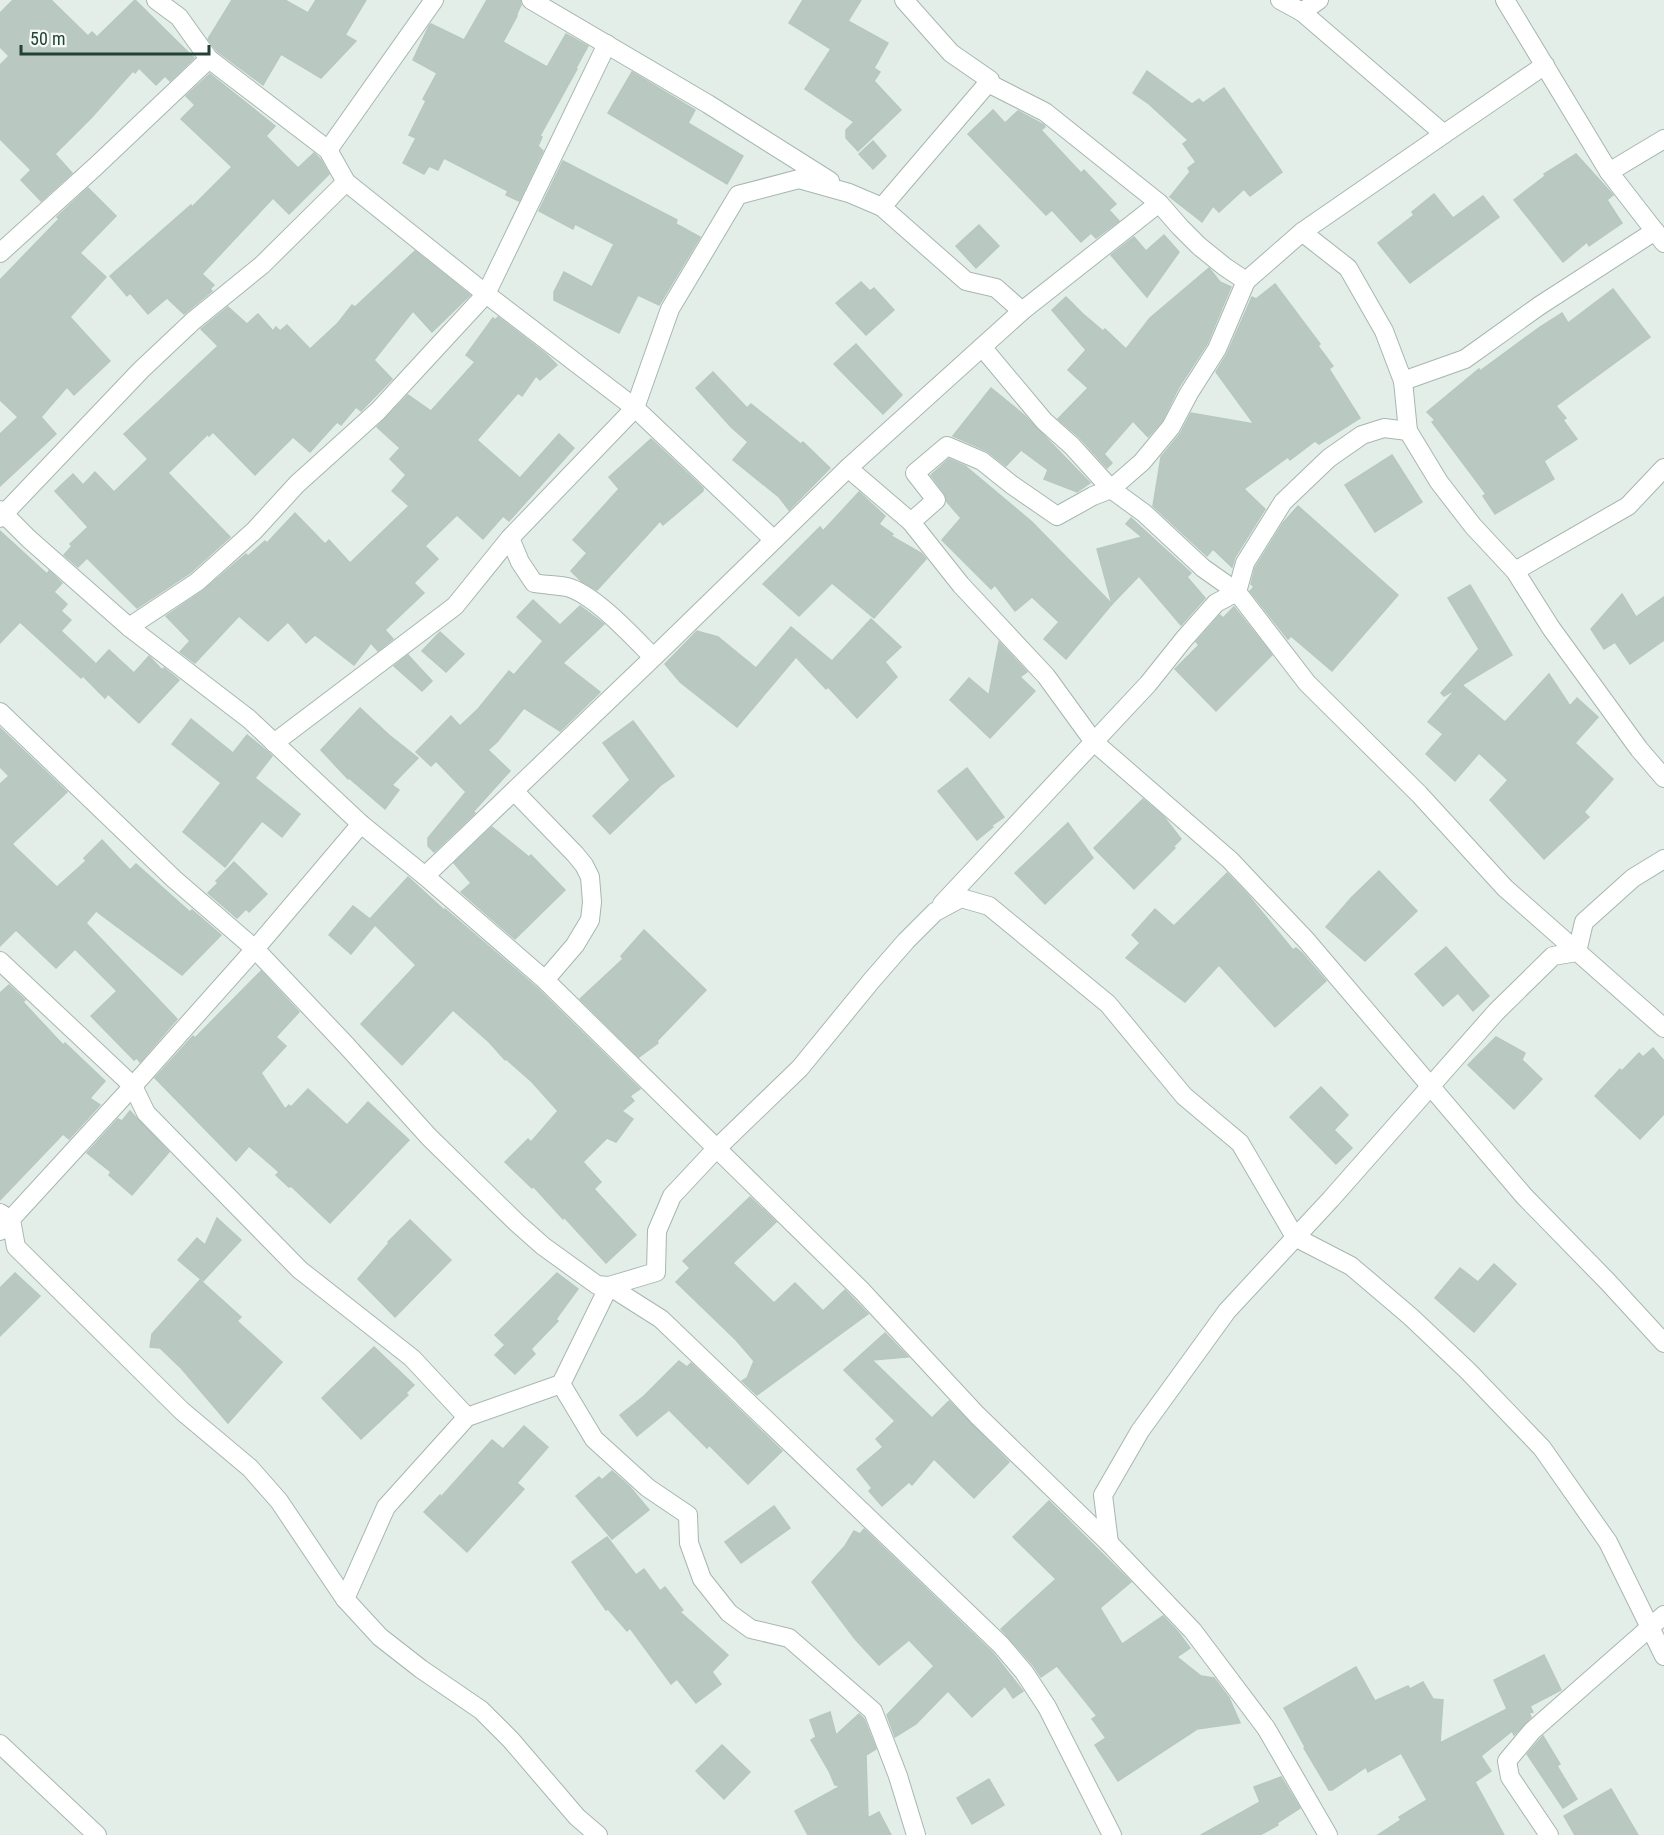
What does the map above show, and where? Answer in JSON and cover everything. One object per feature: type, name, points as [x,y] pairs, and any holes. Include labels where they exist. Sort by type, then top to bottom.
[{"type":"street","points":[[156,0],[179,17],[209,59],[328,150],[346,182],[486,294],[635,408],[774,540]]},
{"type":"street","points":[[179,17],[186,0]]},
{"type":"street","points":[[328,150],[434,0]]},
{"type":"street","points":[[531,0],[708,104],[849,193]]},
{"type":"street","points":[[882,207],[990,80],[951,53],[904,0]]},
{"type":"street","points":[[1280,0],[1302,12],[1444,134]]},
{"type":"street","points":[[1302,12],[1319,0]]},
{"type":"street","points":[[1403,381],[1465,359],[1558,294],[1659,237],[1609,172],[1505,0]]},
{"type":"street","points":[[129,627],[197,582],[254,531],[297,484],[378,411],[486,294],[607,44]]},
{"type":"street","points":[[0,253],[71,190],[209,59]]},
{"type":"street","points":[[911,522],[936,500],[915,473],[946,446],[982,461],[1057,516],[1111,489],[1143,462],[1171,427],[1189,393],[1217,350],[1246,281],[1302,232],[1545,65]]},
{"type":"street","points":[[988,83],[1045,112],[1159,203],[1199,246],[1246,281]]},
{"type":"street","points":[[1609,172],[1664,139]]},
{"type":"street","points":[[274,743],[455,606],[510,538],[635,408],[670,309],[738,195],[799,179],[849,193],[882,207],[966,281],[996,288],[1022,310]]},
{"type":"street","points":[[346,182],[262,265],[193,321],[141,370],[2,514],[129,627],[249,719],[361,824],[545,980],[862,1291],[977,1415],[1109,1543],[1192,1631],[1259,1719],[1328,1835]]},
{"type":"street","points":[[425,876],[848,468],[1022,310],[1159,203]]},
{"type":"street","points":[[1302,232],[1348,268],[1384,331],[1403,381],[1408,431],[1439,482],[1473,526],[1515,571],[1551,628],[1639,749],[1664,778]]},
{"type":"street","points":[[982,347],[1044,421],[1072,446],[1111,489],[1144,513],[1203,568],[1237,592],[1307,683],[1419,794],[1505,888],[1664,1028]]},
{"type":"street","points":[[0,712],[174,879],[255,949],[429,1137],[517,1223],[583,1276],[597,1285],[609,1286],[656,1272],[657,1231],[672,1196],[800,1068],[872,980],[1148,684],[1216,603],[1237,592],[1245,563],[1283,502],[1329,458],[1362,435],[1384,428],[1408,431]]},
{"type":"street","points":[[848,468],[911,522],[961,585],[1046,676],[1094,742],[1230,860],[1306,940],[1524,1196],[1664,1343]]},
{"type":"street","points":[[1515,571],[1628,506],[1664,468]]},
{"type":"street","points":[[510,538],[520,562],[534,583],[567,587],[583,594],[621,624],[653,657]]},
{"type":"street","points":[[514,791],[575,854],[590,877],[592,902],[590,920],[575,945],[545,980]]},
{"type":"street","points":[[361,824],[255,949],[133,1086],[4,1221],[16,1247],[182,1411],[250,1468],[279,1501],[345,1599],[380,1637],[421,1669],[481,1710],[511,1740],[577,1817],[598,1835]]},
{"type":"street","points":[[1577,952],[1584,922],[1633,878],[1664,859]]},
{"type":"street","points":[[935,912],[961,898],[989,906],[1108,1004],[1184,1096],[1240,1143],[1296,1237],[1351,1266],[1411,1317],[1468,1371],[1542,1448],[1608,1542],[1664,1656]]},
{"type":"street","points":[[1109,1543],[1103,1495],[1140,1431],[1227,1311],[1431,1087],[1496,1012],[1554,956],[1577,952]]},
{"type":"street","points":[[0,961],[133,1086],[146,1113],[300,1270],[412,1358],[467,1417]]},
{"type":"street","points":[[345,1599],[386,1507],[467,1417],[561,1384],[609,1286]]},
{"type":"street","points":[[609,1286],[661,1319],[1001,1645],[1024,1672],[1047,1707],[1112,1835]]},
{"type":"street","points":[[561,1384],[594,1439],[648,1488],[688,1515],[689,1543],[702,1579],[729,1613],[751,1629],[789,1638],[873,1710],[898,1776],[916,1835]]},
{"type":"street","points":[[1549,1835],[1510,1777],[1507,1761],[1532,1731],[1664,1615]]},
{"type":"street","points":[[0,1744],[97,1835]]},
{"type":"building","points":[[13,0],[51,0],[88,36],[92,32],[97,37],[135,0],[194,58],[170,81],[165,76],[156,85],[139,68],[135,73],[133,71],[55,154],[72,173],[41,201],[21,180],[31,170],[0,139],[0,65],[9,56],[0,47],[0,13]]},
{"type":"building","points":[[232,0],[285,0],[308,13],[316,0],[366,0],[345,35],[356,41],[321,78],[281,54],[263,85],[217,51],[208,39]]},
{"type":"building","points":[[487,0],[520,0],[521,5],[517,16],[503,42],[547,67],[566,34],[588,46],[540,136],[542,137],[538,146],[543,151],[519,201],[506,195],[508,191],[444,158],[438,170],[429,166],[424,174],[403,163],[416,138],[409,135],[426,101],[423,99],[437,73],[413,60],[429,26],[431,24],[464,40]]},
{"type":"building","points":[[803,0],[861,0],[848,21],[888,43],[874,68],[880,72],[874,81],[901,110],[858,151],[846,138],[846,130],[854,122],[805,89],[831,49],[789,23]]},
{"type":"building","points":[[1147,71],[1192,104],[1199,99],[1203,103],[1224,88],[1282,172],[1250,196],[1244,189],[1219,212],[1213,206],[1202,222],[1170,197],[1190,172],[1188,168],[1196,162],[1183,144],[1188,140],[1149,104],[1133,93]]},
{"type":"building","points":[[632,72],[695,110],[688,123],[743,156],[727,184],[608,113]]},
{"type":"building","points":[[210,74],[275,126],[266,136],[298,168],[314,153],[329,174],[289,214],[273,198],[202,274],[214,285],[210,289],[212,291],[184,314],[167,298],[148,314],[130,293],[127,296],[110,276],[191,205],[192,207],[232,167],[181,119],[195,105],[186,96]]},
{"type":"building","points":[[993,110],[1005,123],[1018,111],[1044,125],[1045,127],[1041,130],[1081,173],[1084,170],[1116,204],[1109,210],[1119,221],[1096,238],[1091,233],[1081,242],[1052,210],[1046,215],[968,134]]},
{"type":"building","points":[[873,141],[886,156],[873,169],[859,154]]},
{"type":"building","points":[[1576,154],[1613,195],[1607,200],[1622,223],[1589,246],[1587,242],[1563,262],[1514,200],[1545,176],[1544,174]]},
{"type":"building","points":[[563,161],[677,220],[676,224],[700,237],[659,305],[638,295],[619,333],[554,300],[554,292],[564,272],[592,287],[614,244],[575,224],[573,229],[539,211]]},
{"type":"building","points":[[88,188],[116,216],[80,253],[106,277],[70,317],[110,361],[74,395],[67,387],[41,417],[56,434],[0,486],[0,434],[18,417],[0,400],[0,280],[59,219],[57,217]]},
{"type":"building","points":[[1434,194],[1453,218],[1483,196],[1499,217],[1410,283],[1378,243],[1414,215],[1412,212]]},
{"type":"building","points":[[979,225],[999,246],[976,268],[956,246]]},
{"type":"building","points":[[1164,235],[1179,252],[1147,297],[1111,255],[1134,237],[1146,251]]},
{"type":"building","points":[[415,251],[470,295],[432,332],[413,311],[374,360],[392,379],[361,411],[356,407],[341,425],[337,422],[310,452],[293,437],[255,475],[213,432],[209,436],[208,434],[168,473],[230,537],[190,573],[137,608],[87,558],[78,567],[64,555],[72,546],[70,544],[88,527],[55,491],[73,474],[83,485],[95,472],[114,492],[148,459],[124,434],[218,346],[201,329],[228,307],[247,324],[258,314],[273,331],[276,327],[280,331],[287,325],[310,349],[338,323],[352,305],[355,307]]},
{"type":"building","points":[[1209,268],[1220,282],[1231,287],[1207,344],[1179,387],[1162,421],[1148,437],[1133,421],[1104,454],[1112,463],[1107,468],[1080,438],[1058,419],[1088,388],[1068,370],[1086,350],[1052,310],[1066,297],[1126,349],[1150,318]]},
{"type":"building","points":[[861,282],[870,291],[874,288],[894,310],[866,335],[836,303]]},
{"type":"building","points":[[1275,284],[1320,344],[1318,346],[1333,366],[1329,369],[1360,418],[1319,444],[1315,441],[1290,460],[1288,457],[1244,489],[1265,509],[1235,557],[1232,567],[1213,549],[1207,556],[1153,506],[1161,457],[1180,434],[1191,413],[1254,424],[1216,372],[1227,354],[1252,297],[1256,299]]},
{"type":"building","points":[[1613,289],[1650,337],[1556,406],[1566,418],[1563,420],[1577,439],[1544,461],[1554,479],[1495,514],[1483,496],[1486,494],[1432,422],[1435,420],[1427,412],[1479,369],[1480,371],[1540,327],[1562,313],[1568,323]]},
{"type":"building","points":[[498,317],[557,365],[540,380],[536,376],[522,396],[518,393],[477,440],[520,478],[559,434],[574,448],[509,521],[503,516],[483,539],[457,515],[425,546],[438,559],[414,583],[424,593],[385,630],[393,639],[378,651],[371,643],[354,665],[315,635],[306,643],[288,622],[268,641],[239,616],[195,663],[180,652],[190,641],[166,616],[204,590],[246,554],[248,556],[265,541],[267,543],[295,513],[325,544],[329,540],[350,563],[409,506],[392,491],[406,475],[390,459],[400,448],[377,427],[408,395],[431,411],[475,362],[466,355],[493,318],[495,320]]},
{"type":"building","points":[[856,344],[902,395],[883,414],[834,364]]},
{"type":"building","points":[[713,372],[747,408],[751,404],[801,444],[803,442],[830,468],[789,510],[779,497],[733,460],[748,442],[731,427],[696,388]]},
{"type":"building","points":[[991,388],[1024,415],[1090,483],[1077,492],[1044,479],[1048,470],[1021,450],[1006,466],[987,451],[953,436]]},
{"type":"building","points":[[651,439],[703,488],[703,491],[663,525],[660,521],[597,590],[581,581],[571,571],[587,553],[573,540],[619,489],[609,477]]},
{"type":"building","points":[[1392,455],[1422,502],[1375,532],[1345,485]]},
{"type":"building","points":[[949,459],[965,466],[1032,522],[1112,604],[1066,659],[1044,639],[1059,622],[1032,597],[1015,611],[995,585],[991,589],[942,540],[961,518],[947,502],[945,494],[931,475]]},
{"type":"building","points":[[859,492],[885,516],[879,524],[893,534],[891,536],[921,553],[926,559],[874,618],[832,583],[799,616],[763,584],[820,527],[823,531]]},
{"type":"building","points":[[1298,506],[1398,595],[1332,671],[1291,636],[1288,639],[1250,591],[1254,587],[1251,584],[1255,568],[1283,523]]},
{"type":"building","points":[[1131,518],[1191,573],[1187,577],[1205,598],[1181,625],[1139,576],[1112,604],[1097,549],[1142,537],[1126,524]]},
{"type":"building","points":[[0,531],[47,574],[49,571],[62,583],[54,592],[67,604],[61,611],[71,620],[61,631],[95,663],[81,678],[20,622],[0,643]]},
{"type":"building","points":[[1470,585],[1512,655],[1462,685],[1505,722],[1549,674],[1570,706],[1577,698],[1598,717],[1575,743],[1613,779],[1584,812],[1589,817],[1544,859],[1490,800],[1508,780],[1479,753],[1455,781],[1426,754],[1443,734],[1428,722],[1456,689],[1444,696],[1441,693],[1479,649],[1448,598]]},
{"type":"building","points":[[1622,594],[1636,617],[1664,597],[1664,640],[1630,664],[1615,642],[1604,649],[1591,629]]},
{"type":"building","points":[[533,600],[560,625],[580,606],[604,624],[563,663],[600,692],[560,731],[524,708],[488,750],[510,771],[473,812],[475,813],[434,852],[428,846],[428,838],[466,792],[436,761],[431,766],[416,752],[451,716],[460,726],[478,709],[509,671],[514,675],[543,641],[517,617]]},
{"type":"building","points":[[1234,607],[1272,655],[1216,711],[1175,669],[1199,645],[1196,642],[1220,615],[1223,618]]},
{"type":"building","points":[[871,619],[901,647],[885,662],[897,677],[857,718],[796,657],[737,727],[680,682],[665,664],[697,631],[718,637],[756,668],[791,627],[832,661]]},
{"type":"building","points":[[440,632],[464,654],[446,672],[422,651]]},
{"type":"building","points":[[999,642],[1027,672],[1020,677],[1035,691],[990,738],[950,700],[969,678],[989,695]]},
{"type":"building","points":[[109,650],[134,673],[149,656],[162,670],[164,668],[179,680],[139,723],[108,694],[105,698],[84,677]]},
{"type":"building","points":[[408,655],[432,681],[422,691],[394,666]]},
{"type":"building","points":[[360,708],[418,758],[392,785],[399,790],[385,809],[348,779],[321,750]]},
{"type":"building","points":[[191,719],[233,753],[247,735],[268,752],[272,756],[255,778],[300,814],[282,837],[262,821],[225,867],[183,832],[221,783],[172,744]]},
{"type":"building","points":[[633,721],[674,776],[661,785],[610,834],[593,816],[630,780],[603,743]]},
{"type":"building","points":[[0,728],[67,792],[12,844],[57,887],[86,861],[84,858],[102,840],[130,870],[136,864],[190,912],[192,910],[221,935],[182,975],[96,911],[86,923],[177,1019],[140,1062],[137,1058],[134,1060],[91,1016],[117,991],[75,949],[56,968],[16,930],[0,946],[0,784],[9,776],[0,767]]},
{"type":"building","points":[[967,768],[1004,817],[977,840],[938,791]]},
{"type":"building","points":[[1143,799],[1164,817],[1181,839],[1134,889],[1094,848]]},
{"type":"building","points":[[1068,823],[1093,858],[1045,904],[1015,873]]},
{"type":"building","points":[[492,827],[529,857],[531,855],[565,890],[515,939],[461,892],[471,883],[454,863]]},
{"type":"building","points":[[234,862],[267,894],[249,912],[246,909],[237,918],[208,893]]},
{"type":"building","points":[[1379,871],[1417,911],[1365,961],[1326,927]]},
{"type":"building","points":[[1227,873],[1293,950],[1296,948],[1302,953],[1326,981],[1275,1027],[1219,965],[1185,1002],[1126,958],[1140,943],[1132,935],[1155,909],[1174,926]]},
{"type":"building","points":[[408,877],[537,988],[640,1089],[630,1096],[634,1101],[622,1111],[633,1119],[616,1142],[607,1138],[583,1162],[601,1182],[594,1189],[636,1235],[606,1263],[533,1186],[532,1188],[505,1162],[528,1139],[531,1142],[558,1111],[532,1082],[505,1060],[489,1042],[453,1010],[402,1065],[361,1024],[416,965],[375,925],[351,954],[329,935],[353,906],[370,919]]},
{"type":"building","points":[[644,930],[706,990],[657,1041],[658,1043],[639,1057],[580,999],[623,959],[621,956]]},
{"type":"building","points":[[1446,947],[1489,996],[1473,1011],[1458,993],[1443,1006],[1415,974]]},
{"type":"building","points":[[261,971],[299,1012],[276,1037],[286,1046],[261,1073],[285,1109],[289,1105],[291,1107],[308,1089],[347,1125],[368,1102],[409,1140],[330,1223],[276,1175],[279,1172],[249,1146],[236,1161],[155,1078],[193,1036],[195,1038]]},
{"type":"building","points":[[9,985],[25,1000],[23,1002],[63,1045],[65,1043],[105,1081],[90,1098],[100,1105],[69,1139],[63,1134],[0,1200],[0,993]]},
{"type":"building","points":[[1496,1037],[1525,1053],[1522,1060],[1542,1079],[1514,1109],[1468,1065]]},
{"type":"building","points":[[1653,1048],[1664,1061],[1664,1114],[1640,1139],[1595,1096],[1620,1069],[1622,1071],[1639,1053],[1643,1057]]},
{"type":"building","points":[[1321,1087],[1348,1115],[1334,1130],[1352,1148],[1336,1164],[1290,1117]]},
{"type":"building","points":[[130,1111],[169,1152],[132,1195],[109,1175],[111,1172],[87,1153],[118,1119],[122,1121]]},
{"type":"building","points":[[750,1197],[776,1222],[733,1263],[774,1303],[795,1283],[823,1311],[845,1290],[868,1314],[757,1395],[742,1381],[747,1378],[754,1361],[736,1340],[676,1282],[690,1268],[683,1261]]},
{"type":"building","points":[[217,1218],[241,1240],[203,1281],[178,1260],[197,1238],[205,1245]]},
{"type":"building","points":[[410,1220],[451,1260],[395,1317],[358,1279],[388,1242]]},
{"type":"building","points":[[1494,1264],[1516,1284],[1474,1332],[1435,1298],[1460,1268],[1478,1282]]},
{"type":"building","points":[[15,1273],[40,1296],[0,1336],[0,1288]]},
{"type":"building","points":[[557,1273],[578,1289],[556,1319],[558,1321],[531,1349],[535,1354],[515,1374],[495,1355],[505,1345],[495,1335]]},
{"type":"building","points":[[200,1280],[241,1317],[237,1321],[282,1362],[228,1423],[181,1368],[160,1348],[150,1347],[152,1334]]},
{"type":"building","points":[[885,1333],[908,1357],[872,1360],[932,1418],[949,1401],[1009,1462],[974,1498],[934,1459],[912,1485],[909,1482],[882,1506],[869,1491],[872,1488],[857,1469],[883,1447],[876,1439],[895,1421],[844,1370]]},
{"type":"building","points":[[374,1347],[414,1385],[406,1393],[408,1395],[361,1439],[322,1398]]},
{"type":"building","points":[[679,1361],[687,1367],[691,1363],[782,1451],[748,1484],[709,1445],[707,1448],[669,1410],[637,1436],[620,1415],[644,1396]]},
{"type":"building","points":[[524,1426],[548,1447],[517,1483],[524,1489],[467,1552],[424,1512],[440,1495],[441,1497],[492,1440],[503,1449]]},
{"type":"building","points":[[612,1471],[630,1487],[649,1510],[612,1539],[576,1496],[599,1477],[602,1480]]},
{"type":"building","points":[[1049,1501],[1131,1582],[1100,1608],[1122,1644],[1163,1616],[1190,1648],[1177,1657],[1201,1676],[1214,1678],[1229,1698],[1240,1723],[1197,1729],[1118,1781],[1095,1745],[1106,1738],[1092,1719],[1097,1716],[1057,1666],[1041,1677],[1001,1629],[1056,1579],[1013,1537]]},
{"type":"building","points":[[774,1506],[790,1528],[741,1563],[725,1542]]},
{"type":"building","points":[[864,1529],[993,1653],[1023,1691],[1013,1698],[1005,1686],[972,1717],[948,1691],[916,1724],[895,1737],[887,1715],[934,1666],[909,1640],[879,1665],[855,1639],[812,1582],[845,1546],[854,1531],[860,1534]]},
{"type":"building","points":[[607,1537],[636,1575],[644,1569],[660,1591],[665,1587],[683,1610],[680,1612],[728,1655],[712,1672],[721,1684],[696,1703],[677,1679],[671,1684],[630,1628],[627,1631],[608,1609],[606,1610],[572,1562]]},
{"type":"building","points":[[1544,1655],[1561,1690],[1530,1706],[1533,1712],[1529,1713],[1531,1717],[1514,1735],[1512,1731],[1481,1756],[1491,1771],[1475,1782],[1504,1835],[1378,1835],[1401,1820],[1399,1817],[1427,1800],[1401,1753],[1368,1772],[1366,1767],[1329,1790],[1284,1708],[1356,1667],[1375,1701],[1408,1686],[1410,1689],[1423,1682],[1433,1699],[1443,1700],[1440,1743],[1507,1709],[1494,1680]]},
{"type":"building","points":[[830,1712],[836,1735],[859,1714],[864,1719],[876,1749],[866,1755],[868,1818],[879,1812],[891,1835],[808,1835],[795,1811],[839,1787],[835,1785],[811,1740],[816,1737],[810,1720]]},
{"type":"building","points":[[1543,1736],[1560,1764],[1557,1766],[1577,1799],[1563,1808],[1527,1754]]},
{"type":"building","points":[[722,1745],[750,1772],[724,1799],[696,1771]]},
{"type":"building","points":[[1281,1777],[1300,1808],[1277,1823],[1278,1825],[1260,1835],[1201,1835],[1260,1802],[1254,1787]]},
{"type":"building","points":[[989,1779],[1004,1805],[972,1824],[957,1798]]},
{"type":"building","points":[[1611,1789],[1638,1835],[1575,1835],[1564,1816]]}]
